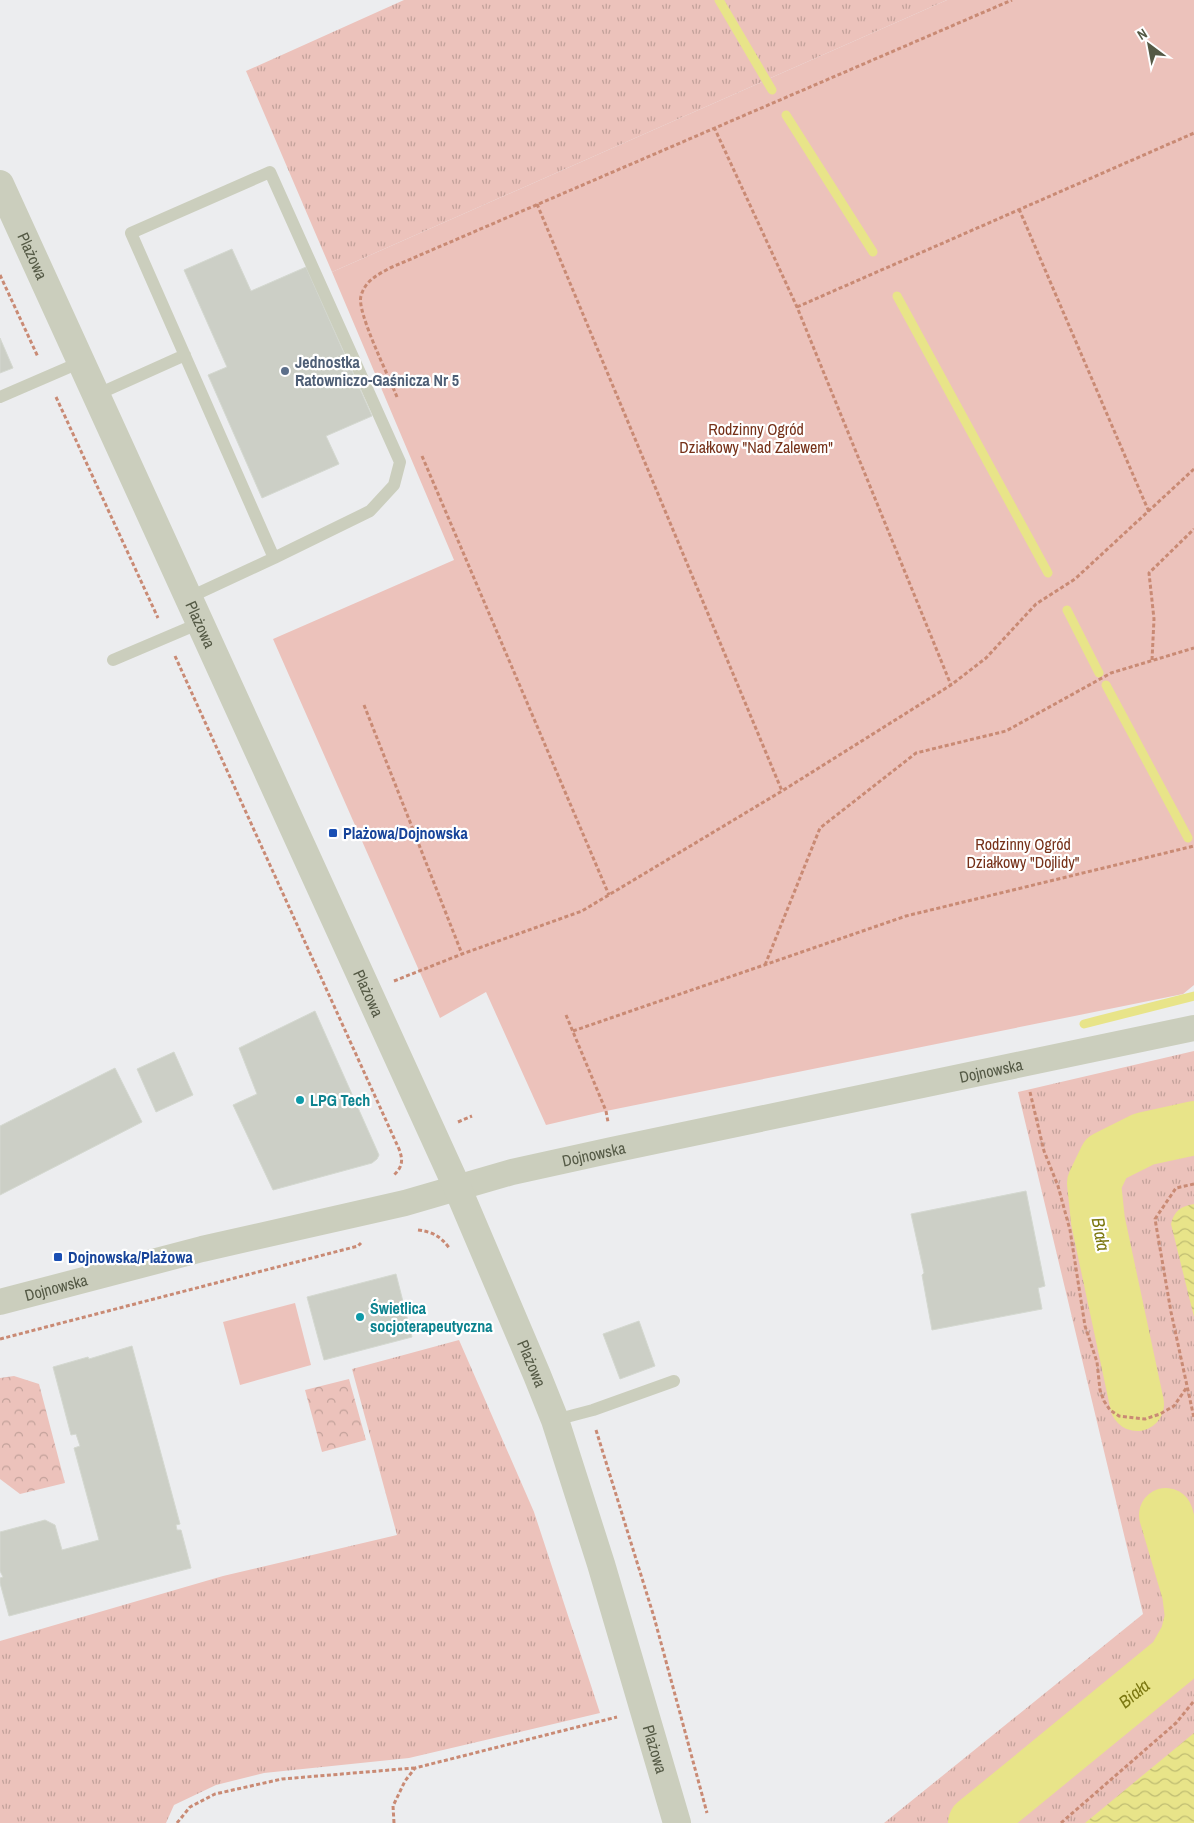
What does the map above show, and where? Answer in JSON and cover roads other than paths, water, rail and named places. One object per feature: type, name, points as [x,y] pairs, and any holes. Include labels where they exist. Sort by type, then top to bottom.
[{"type":"street","name":"Plażowa","points":[[0,184],[457,1187],[555,1420],[601,1564],[677,1823]]},
{"type":"street","name":"Dojnowska","points":[[0,1302],[202,1249],[404,1203],[512,1172],[1194,1028]]},
{"type":"lane","points":[[188,598],[274,558],[370,511],[394,485],[400,462],[270,172],[131,233],[274,558]]},
{"type":"lane","points":[[96,395],[185,356]]},
{"type":"lane","points":[[0,397],[81,362]]},
{"type":"lane","points":[[113,660],[200,623]]},
{"type":"lane","points":[[555,1420],[593,1410],[674,1381]]},
{"type":"water","points":[[1194,1204],[1194,1317],[1171,1224],[1179,1210]]},
{"type":"water","points":[[1194,1733],[1194,1823],[1085,1823]]},
{"type":"waterway","points":[[719,0],[772,90]]},
{"type":"waterway","points":[[786,115],[873,252]]},
{"type":"waterway","points":[[897,296],[1048,573]]},
{"type":"waterway","points":[[1067,610],[1099,673]]},
{"type":"waterway","points":[[1106,685],[1188,838]]},
{"type":"waterway","points":[[1084,1024],[1194,996]]},
{"type":"waterway","name":"Biała","points":[[1137,1404],[1098,1221],[1094,1183],[1106,1158],[1144,1139],[1194,1128]]},
{"type":"waterway","name":"Biała","points":[[975,1823],[1174,1660],[1187,1637],[1192,1617],[1189,1593],[1166,1515]]},
{"type":"place","name":"Jednostka Ratowniczo-Gaśnicza Nr 5","points":[[285,371]]},
{"type":"place","name":"Plażowa/Dojnowska","points":[[333,833]]},
{"type":"place","name":"LPG Tech","points":[[300,1100]]},
{"type":"place","name":"Dojnowska/Plażowa","points":[[58,1257]]},
{"type":"place","name":"Świetlica socjoterapeutyczna","points":[[360,1317]]},
{"type":"park label","name":"Rodzinny Ogród Działkowy \"Nad Zalewem\"","points":[[756,438]]},
{"type":"park label","name":"Rodzinny Ogród Działkowy \"Dojlidy\"","points":[[1023,853]]}]
